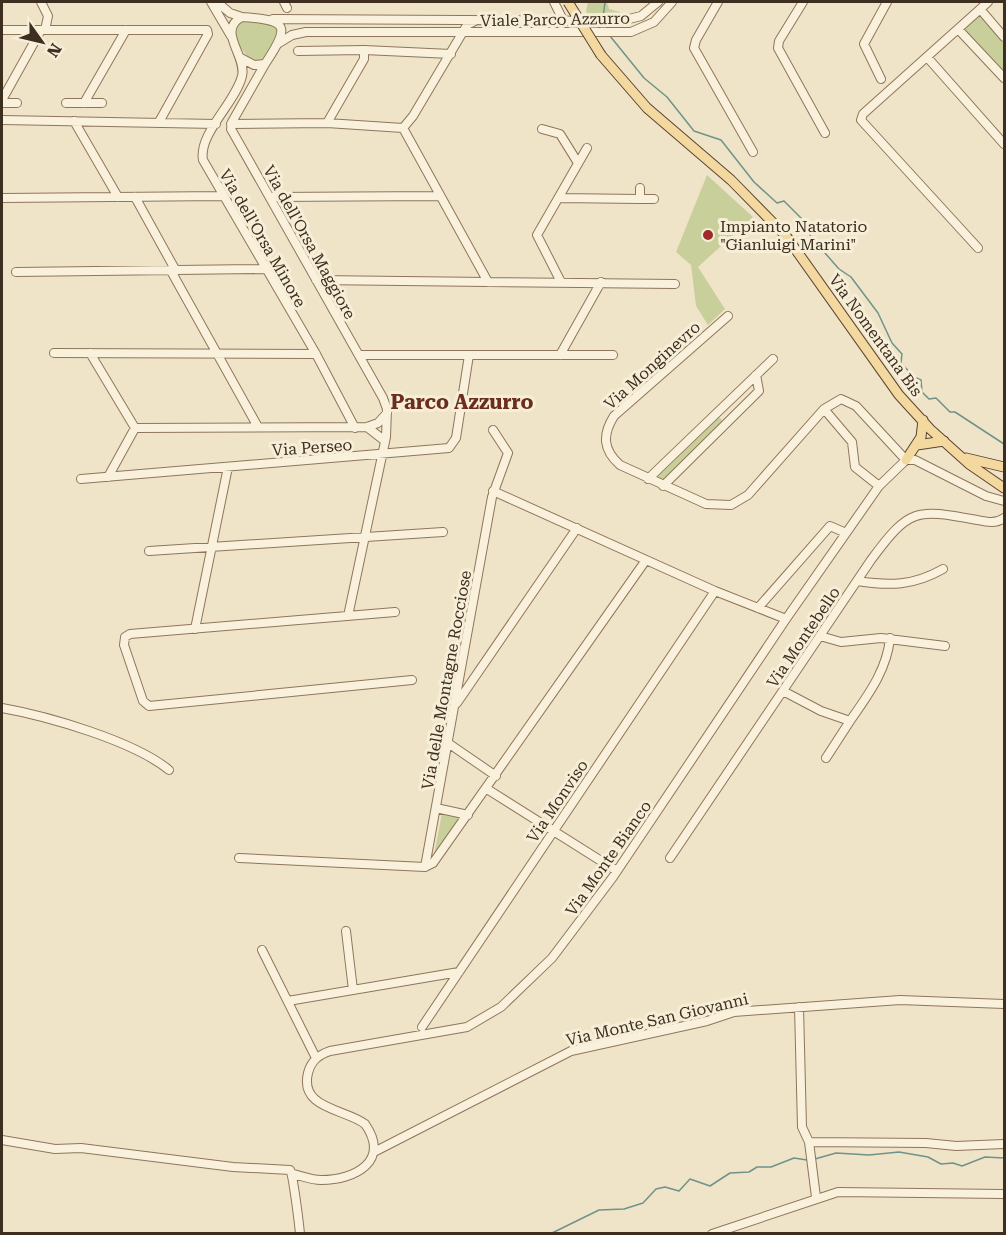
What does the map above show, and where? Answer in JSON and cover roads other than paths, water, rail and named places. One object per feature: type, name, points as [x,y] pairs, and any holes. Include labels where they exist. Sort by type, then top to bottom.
[{"type":"main road","name":"Via Nomentana Bis","points":[[568,2],[601,55],[647,108],[731,180],[786,236],[899,395],[958,454],[1005,488]]},
{"type":"main road","points":[[906,460],[922,435],[923,420]]},
{"type":"main road","points":[[917,445],[944,441]]},
{"type":"main road","points":[[958,454],[980,463],[1005,467]]},
{"type":"street","points":[[17,103],[2,101],[43,30],[48,16],[41,2]]},
{"type":"street","points":[[211,2],[241,58],[254,65],[266,64]]},
{"type":"street","name":"Viale Parco Azzurro","points":[[217,2],[230,13],[242,17],[454,21],[636,18],[658,2]]},
{"type":"street","points":[[554,2],[562,20]]},
{"type":"street","name":"Viale Parco Azzurro","points":[[279,43],[292,35],[306,32],[632,32],[646,28],[658,19],[672,2]]},
{"type":"street","points":[[718,2],[696,40],[694,48],[753,152]]},
{"type":"street","points":[[803,2],[779,41],[778,48],[825,133]]},
{"type":"street","points":[[881,79],[864,45],[887,2]]},
{"type":"street","points":[[978,248],[861,122],[863,114],[988,2]]},
{"type":"street","points":[[980,9],[1005,37]]},
{"type":"street","points":[[231,36],[233,24],[242,17]]},
{"type":"street","points":[[231,124],[279,43],[281,30],[273,19]]},
{"type":"street","name":"Viale Parco Azzurro","points":[[454,21],[463,33]]},
{"type":"street","name":"Viale Parco Azzurro","points":[[463,33],[467,25],[475,21]]},
{"type":"street","points":[[958,29],[1005,78]]},
{"type":"street","points":[[2,30],[208,31],[159,122]]},
{"type":"street","points":[[84,103],[126,30]]},
{"type":"street","points":[[231,124],[327,123],[402,128],[410,121],[463,33]]},
{"type":"street","points":[[298,51],[364,50],[451,54]]},
{"type":"street","points":[[327,123],[364,59],[364,50]]},
{"type":"street","points":[[927,57],[1005,144]]},
{"type":"street","name":"Via dell'Orsa Minore","points":[[241,58],[243,72],[240,81],[204,146],[202,158],[316,354],[355,428]]},
{"type":"street","points":[[66,103],[102,103]]},
{"type":"street","points":[[2,120],[216,124]]},
{"type":"street","points":[[74,122],[118,197]]},
{"type":"street","name":"Via dell'Orsa Maggiore","points":[[231,124],[233,132],[383,398],[387,413]]},
{"type":"street","points":[[402,128],[488,282]]},
{"type":"street","points":[[542,129],[560,135],[578,163]]},
{"type":"street","points":[[561,282],[537,236],[587,148]]},
{"type":"street","points":[[640,188],[640,199]]},
{"type":"street","points":[[2,198],[223,196]]},
{"type":"street","points":[[270,197],[438,196]]},
{"type":"street","points":[[135,197],[215,353],[258,427]]},
{"type":"street","points":[[559,198],[654,199]]},
{"type":"street","points":[[16,272],[266,269]]},
{"type":"street","points":[[316,280],[675,284]]},
{"type":"street","points":[[560,355],[602,282]]},
{"type":"street","name":"Via Monginevro","points":[[728,316],[624,404],[610,422],[605,439],[609,453],[620,465],[706,504],[724,506],[737,502],[751,492],[824,409]]},
{"type":"street","points":[[54,353],[316,354]]},
{"type":"street","points":[[90,353],[135,428]]},
{"type":"street","points":[[358,355],[613,355]]},
{"type":"street","name":"Via Perseo","points":[[81,479],[446,449],[453,446],[456,438],[469,355]]},
{"type":"street","points":[[648,479],[773,359]]},
{"type":"street","points":[[663,486],[759,391],[756,375]]},
{"type":"street","points":[[879,486],[855,467],[852,442],[824,409],[838,399],[848,400],[906,460],[918,461],[986,496],[1005,501]]},
{"type":"street","points":[[135,428],[355,428],[378,423],[387,413]]},
{"type":"street","points":[[348,616],[385,441],[387,413]]},
{"type":"street","points":[[368,427],[385,441]]},
{"type":"street","points":[[108,477],[135,428]]},
{"type":"street","name":"Via delle Montagne Rocciose","points":[[428,866],[436,808],[494,491],[508,451],[493,430]]},
{"type":"street","name":"Via Monte Bianco","points":[[316,1058],[330,1051],[462,1029],[482,1020],[513,996],[555,956],[617,871],[786,619],[879,486],[906,460]]},
{"type":"street","points":[[195,629],[228,467]]},
{"type":"street","points":[[494,491],[715,591],[786,619]]},
{"type":"street","name":"Via Montebello","points":[[670,858],[889,536],[912,515],[936,513],[988,522],[1005,518]]},
{"type":"street","points":[[758,608],[830,526],[846,533]]},
{"type":"street","points":[[455,706],[577,528]]},
{"type":"street","points":[[149,552],[443,532]]},
{"type":"street","points":[[239,858],[428,866],[487,789],[646,560]]},
{"type":"street","points":[[857,581],[901,585],[924,580],[943,569]]},
{"type":"street","name":"Via Monviso","points":[[422,1027],[715,591]]},
{"type":"street","points":[[394,612],[127,635],[124,639],[125,648],[143,699],[149,706],[412,680]]},
{"type":"street","points":[[820,636],[841,642],[890,638],[945,646]]},
{"type":"street","points":[[826,759],[877,681],[887,656],[890,638]]},
{"type":"street","points":[[783,691],[821,711],[850,721]]},
{"type":"street","points":[[2,708],[129,746],[151,757],[169,770]]},
{"type":"street","points":[[448,743],[496,776]]},
{"type":"street","points":[[487,789],[617,871]]},
{"type":"street","points":[[436,808],[468,815]]},
{"type":"street","points":[[346,932],[353,990]]},
{"type":"street","points":[[2,1140],[55,1149],[81,1148],[233,1167],[289,1170],[293,1174],[321,1180],[343,1176],[367,1166],[374,1152],[365,1124],[322,1105],[310,1093],[308,1074],[316,1058],[262,950]]},
{"type":"street","points":[[288,1001],[459,972]]},
{"type":"street","name":"Via Monte San Giovanni","points":[[374,1152],[574,1050],[704,1022],[738,1011],[900,1000],[1005,1004]]},
{"type":"street","points":[[799,1007],[802,1127],[809,1142],[816,1197]]},
{"type":"street","points":[[809,1142],[956,1146],[1005,1144]]},
{"type":"street","points":[[293,1174],[293,1192],[300,1233]]},
{"type":"street","points":[[712,1233],[816,1197],[851,1191],[1005,1194]]},
{"type":"waterway","points":[[603,18],[605,2]]},
{"type":"waterway","points":[[610,36],[644,78],[667,97],[694,131],[721,140],[754,182],[777,203],[784,201],[804,221],[811,237],[839,269],[851,277],[878,313],[892,343],[902,354],[901,363],[914,377],[921,380],[922,392],[929,399],[936,398],[950,412],[955,412],[1004,444]]},
{"type":"waterway","points":[[815,1159],[836,1153],[869,1155],[899,1152],[928,1157],[941,1164],[953,1163],[962,1166],[985,1157],[1004,1158]]},
{"type":"waterway","points":[[550,1234],[599,1210],[624,1209],[643,1203],[656,1189],[665,1187],[679,1191],[690,1179],[710,1186],[730,1173],[749,1172],[757,1167],[771,1167],[794,1158],[807,1160]]},
{"type":"place","name":"Impianto Natatorio \"Gianluigi Marini\"","points":[[708,235]]},
{"type":"district","name":"Parco Azzurro","points":[[462,402]]}]
